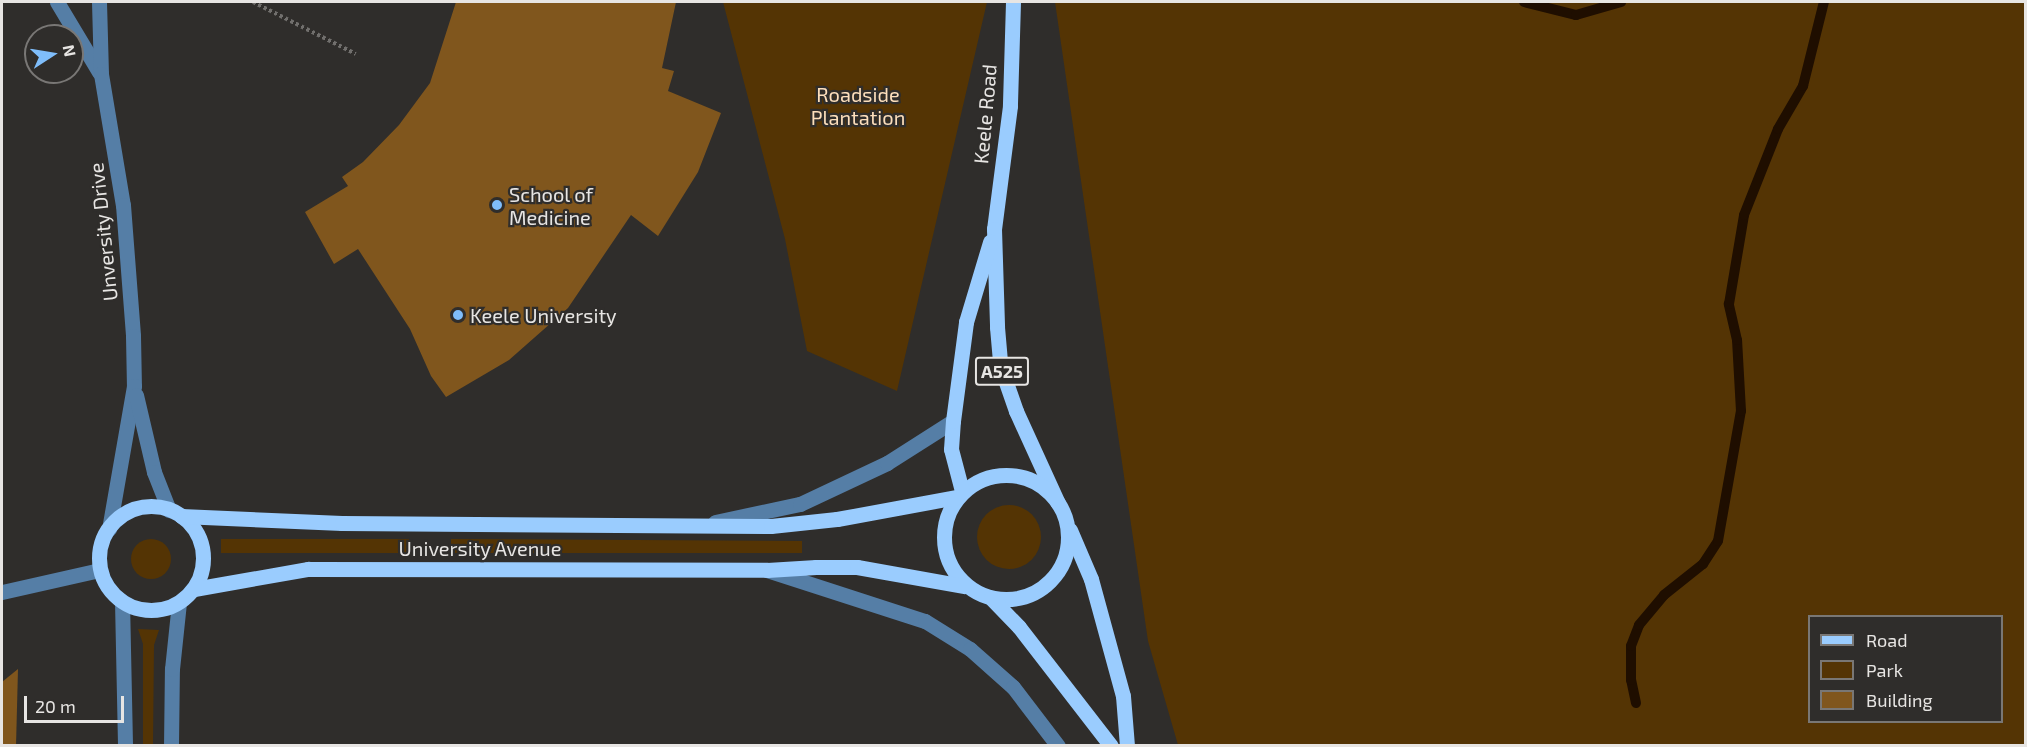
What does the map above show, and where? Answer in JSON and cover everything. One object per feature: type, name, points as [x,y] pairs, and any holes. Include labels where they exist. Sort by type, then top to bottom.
[{"type":"main road","name":"Keele Road","points":[[994,229],[1010,106],[1013,2]]},
{"type":"main road","name":"A525","points":[[960,494],[951,449],[953,421],[966,322],[994,229]]},
{"type":"main road","name":"A525","points":[[994,229],[1000,365],[1016,411],[1058,503]]},
{"type":"main road","points":[[1111,746],[1019,627],[991,598],[964,586],[948,562],[944,542],[945,521],[960,494],[986,478],[1006,474],[1026,478],[1045,488],[1058,503],[1091,579],[1120,686],[1127,746]]},
{"type":"main road","name":"University Avenue","points":[[175,513],[342,523],[771,526],[837,519],[960,494]]},
{"type":"main road","points":[[155,506],[175,513],[195,531],[202,550],[202,570],[194,589],[179,603],[160,610],[140,609],[122,602],[108,587],[100,570],[100,548],[109,529],[123,515],[138,508],[155,506]]},
{"type":"main road","points":[[991,598],[1018,598],[1043,588],[1065,558],[1067,522]]},
{"type":"main road","name":"University Avenue","points":[[194,589],[308,569],[767,570],[857,567],[964,586]]},
{"type":"street","name":"Unversity Drive","points":[[57,2],[101,74]]},
{"type":"street","name":"Unversity Drive","points":[[99,2],[101,74],[123,205],[131,285],[134,386],[154,472],[175,513]]},
{"type":"street","name":"Unversity Drive","points":[[109,529],[134,386]]},
{"type":"street","name":"University Avenue","points":[[703,525],[800,504],[886,463],[953,421]]},
{"type":"street","points":[[2,592],[100,570]]},
{"type":"street","name":"University Avenue","points":[[767,570],[925,621],[970,649],[1013,687],[1058,746]]},
{"type":"street","points":[[122,602],[125,746]]},
{"type":"street","points":[[171,746],[172,669],[179,603]]},
{"type":"path","points":[[253,2],[356,54]]},
{"type":"green space","name":"Roadside Plantation","points":[[723,2],[987,2],[897,391],[807,351],[785,239]]},
{"type":"green space","points":[[1055,2],[2025,2],[2025,745],[1178,745],[1148,641]]},
{"type":"green space","points":[[1009,505],[1027,510],[1032,514],[1036,519],[1041,537],[1036,555],[1032,560],[1027,564],[1009,569],[991,564],[986,560],[982,555],[977,537],[982,519],[986,514],[991,510]]},
{"type":"green space","points":[[151,539],[159,540],[165,545],[170,551],[170,567],[165,573],[159,578],[151,579],[143,578],[137,573],[132,567],[131,559],[132,551],[137,545],[143,540]]},
{"type":"green space","points":[[221,539],[409,539],[409,553],[221,553]]},
{"type":"green space","points":[[451,539],[802,541],[802,553],[451,553]]},
{"type":"green space","points":[[138,629],[159,630],[154,645],[153,745],[143,745],[143,644]]},
{"type":"building","name":"School of Medicine","points":[[456,2],[676,2],[662,68],[674,71],[668,91],[721,113],[698,172],[658,236],[631,215],[568,308],[509,360],[446,397],[431,376],[410,329],[358,249],[334,264],[305,212],[348,186],[342,177],[363,162],[399,125],[430,83]]},
{"type":"building","points":[[18,669],[16,746],[2,746],[2,682]]},
{"type":"waterway","points":[[1524,2],[1576,15],[1621,2]]},
{"type":"waterway","points":[[1636,703],[1631,680],[1631,646],[1639,625],[1664,595],[1703,564],[1718,541],[1741,411],[1737,340],[1729,304],[1744,215],[1778,129],[1803,86],[1824,2]]},
{"type":"place","name":"School of Medicine","points":[[497,205]]},
{"type":"place","name":"Keele University","points":[[458,315]]}]
